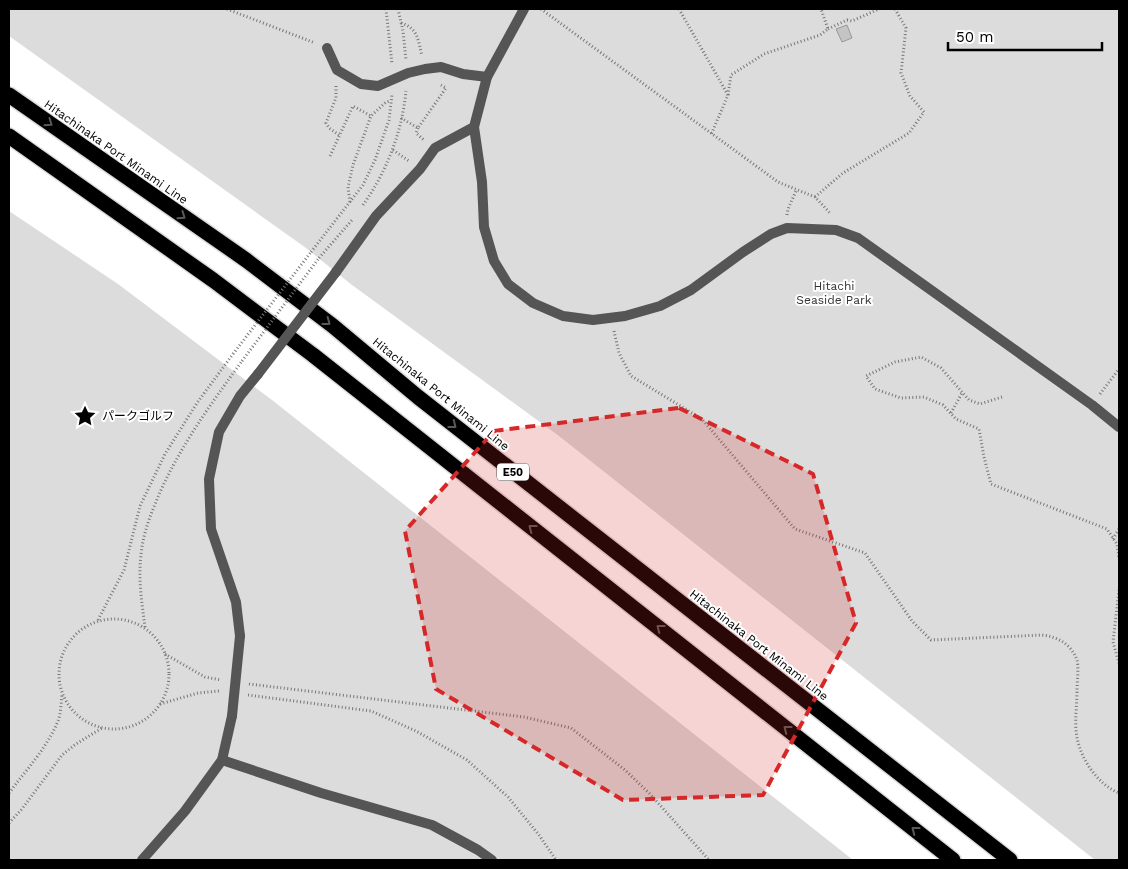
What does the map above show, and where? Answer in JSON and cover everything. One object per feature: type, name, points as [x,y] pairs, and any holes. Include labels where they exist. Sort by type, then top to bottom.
[{"type":"highway","name":"Hitachinaka Port Minami Line","points":[[9,95],[246,260],[333,326],[418,397],[1010,860]]},
{"type":"highway","name":"E50","points":[[9,136],[213,280],[313,355],[953,860]]},
{"type":"street","points":[[524,9],[487,77],[474,128],[482,182],[484,227],[494,261],[508,284],[533,303],[563,316],[593,320],[625,316],[660,306],[691,290],[742,252],[771,234],[787,228],[836,230],[858,238],[1092,405],[1119,428]]},
{"type":"street","points":[[327,48],[337,70],[361,84],[378,86],[408,73],[440,67],[462,74],[487,77]]},
{"type":"street","points":[[142,860],[185,811],[222,760],[232,716],[240,636],[236,602],[211,529],[209,479],[219,432],[240,396],[336,272],[376,216],[420,169],[435,148],[474,128]]},
{"type":"street","points":[[222,760],[321,793],[432,825],[478,850],[492,860]]},
{"type":"path","points":[[227,9],[327,48]]},
{"type":"path","points":[[98,620],[124,570],[140,506],[165,454],[197,403],[363,184],[375,160],[389,120],[390,101],[393,91],[392,51],[386,9]]},
{"type":"path","points":[[359,211],[376,187],[393,150],[405,101],[408,73],[403,31],[398,9]]},
{"type":"path","points":[[540,9],[778,182],[815,197],[858,238]]},
{"type":"path","points":[[679,9],[728,95]]},
{"type":"path","points":[[821,9],[828,29]]},
{"type":"path","points":[[711,135],[728,95],[732,75],[764,54],[820,35],[847,20],[852,21],[879,9]]},
{"type":"path","points":[[815,197],[843,173],[909,133],[924,112],[910,96],[901,73],[906,28],[895,9]]},
{"type":"path","points":[[337,70],[336,98],[326,123],[329,128],[340,135]]},
{"type":"path","points":[[350,202],[348,187],[353,165],[371,116],[386,102],[390,101]]},
{"type":"path","points":[[330,156],[353,106],[371,116]]},
{"type":"path","points":[[787,228],[788,209],[796,190]]},
{"type":"path","points":[[144,628],[141,591],[143,539],[153,509],[182,447],[242,361],[320,258],[353,219]]},
{"type":"path","points":[[611,318],[619,353],[631,376],[702,419],[795,529],[865,553],[912,621],[931,640],[1042,635],[1051,636],[1068,646],[1077,662],[1076,731],[1082,755],[1096,776],[1119,793]]},
{"type":"path","points":[[1002,397],[980,404],[969,400],[941,368],[921,357],[895,362],[866,376],[875,389],[901,398],[924,398],[943,405],[956,419],[979,429],[991,484],[1107,529],[1118,544],[1119,559]]},
{"type":"path","points":[[1092,405],[1119,369]]},
{"type":"path","points":[[951,413],[962,394]]},
{"type":"path","points":[[1114,539],[1119,529]]},
{"type":"path","points":[[1119,590],[1112,642],[1119,663]]},
{"type":"path","points":[[114,618],[130,620],[144,628],[157,639],[165,654],[169,671],[167,688],[160,704],[152,714],[135,724],[116,729],[102,728],[78,716],[62,694],[58,676],[61,658],[68,641],[82,628],[98,620],[114,618]]},
{"type":"path","points":[[165,654],[205,678],[223,680]]},
{"type":"path","points":[[241,683],[524,717],[571,728],[625,770],[650,794],[708,860]]},
{"type":"path","points":[[160,704],[198,693],[227,692]]},
{"type":"path","points":[[9,792],[49,738],[58,721],[62,694]]},
{"type":"path","points":[[246,695],[371,711],[416,731],[467,760],[508,797],[539,835],[556,860]]},
{"type":"path","points":[[9,823],[22,809],[62,755],[102,728]]},
{"type":"highlighted area","points":[[679,408],[813,474],[856,623],[763,795],[623,800],[436,689],[405,531],[494,431]]},
{"type":"green space","name":"Hitachi Seaside Park","points":[[9,9],[1119,9],[1119,860],[1095,860],[559,436],[352,285],[306,248],[9,36]]},
{"type":"green space","points":[[9,211],[118,284],[272,400],[853,860],[9,860]]},
{"type":"building","points":[[847,25],[852,38],[842,42],[836,29]]},
{"type":"place","name":"パークゴルフ","points":[[85,416]]}]
